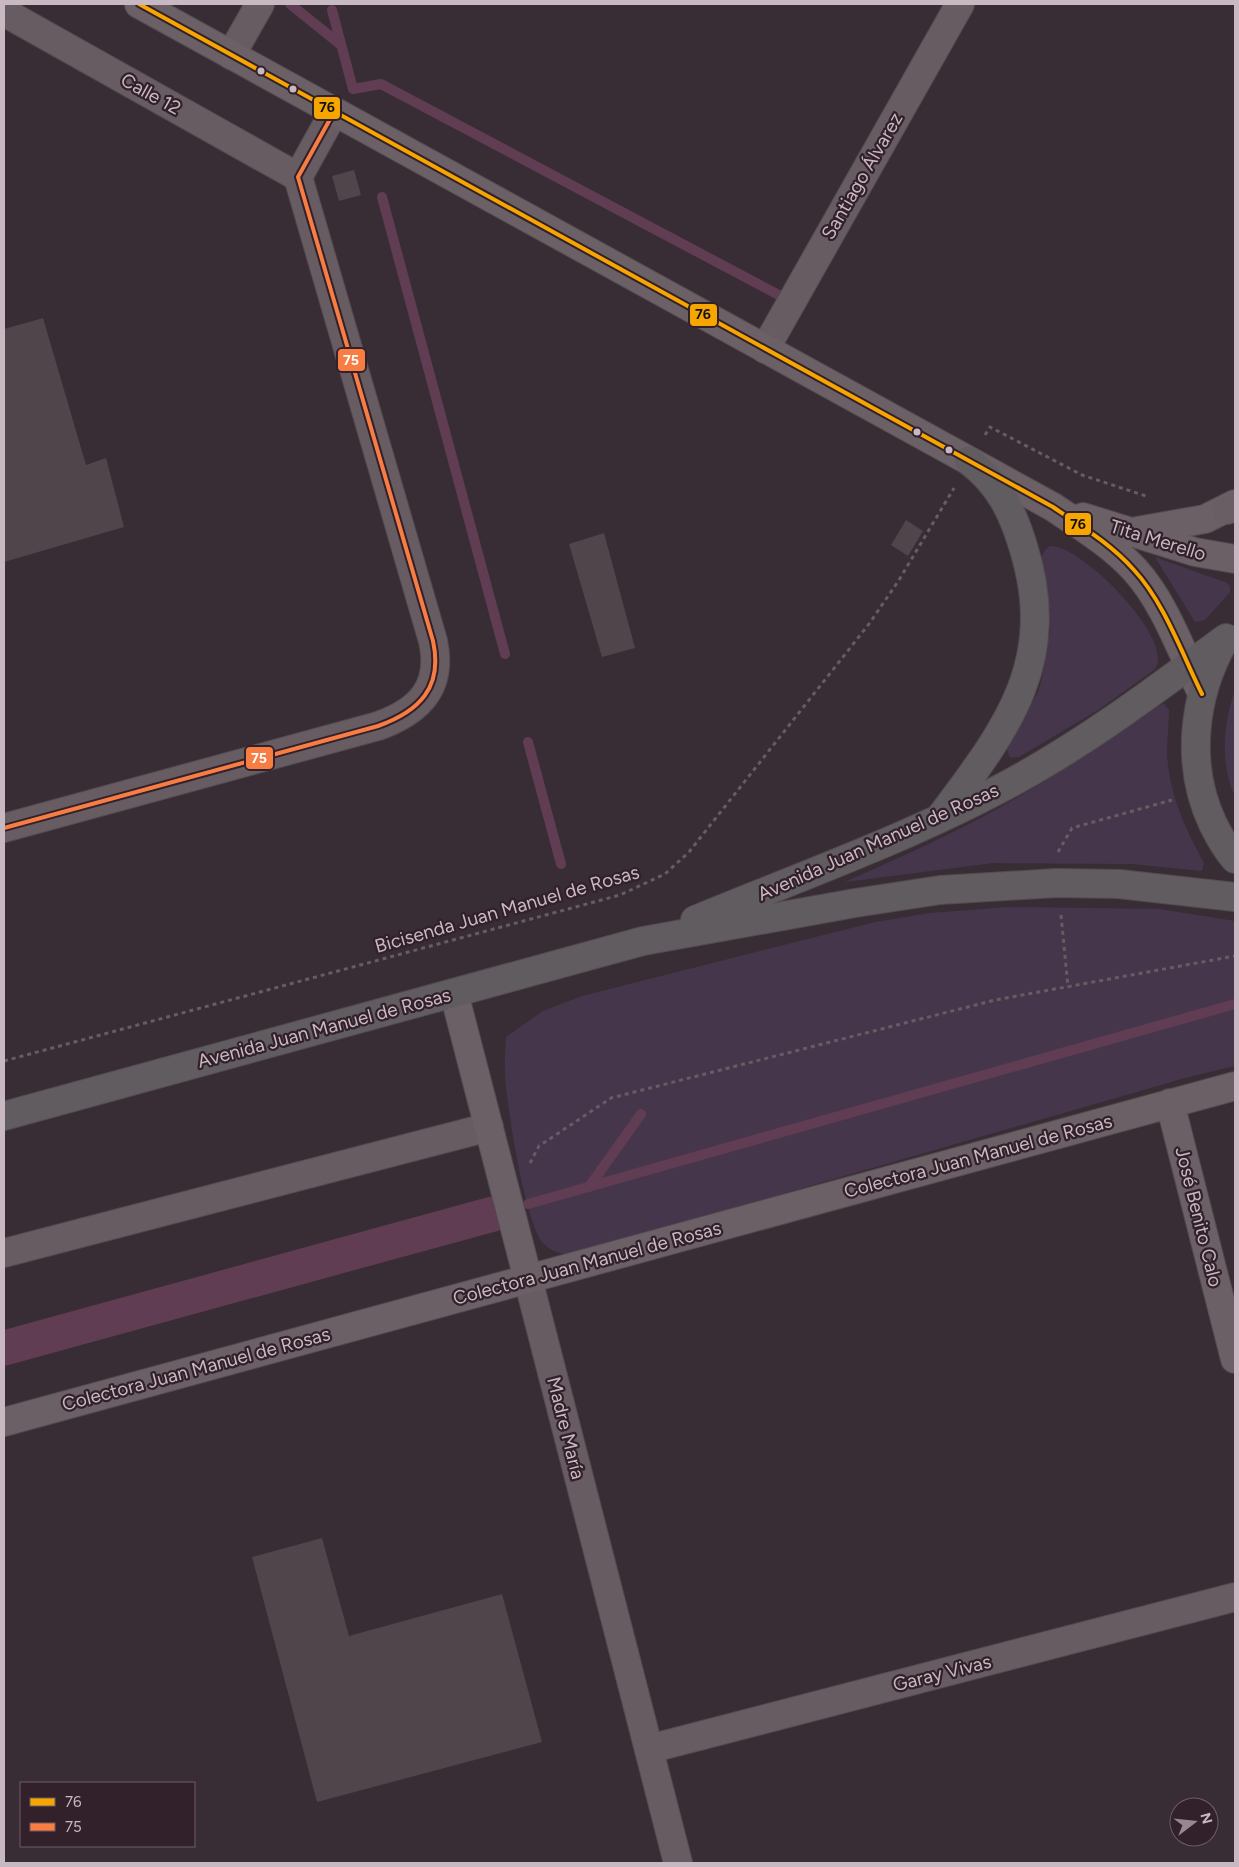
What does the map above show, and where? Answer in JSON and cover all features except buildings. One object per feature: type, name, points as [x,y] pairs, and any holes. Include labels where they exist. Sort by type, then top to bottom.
[{"type":"highway","points":[[939,819],[983,760],[1014,709],[1026,680],[1034,631],[1032,581],[1019,532],[996,486],[988,475],[969,461]]},
{"type":"highway","points":[[1230,632],[1216,656],[1202,694],[1196,741],[1201,790],[1218,834],[1235,859]]},
{"type":"highway","name":"Avenida Juan Manuel de Rosas","points":[[643,941],[939,819],[1005,786],[1069,749],[1131,708],[1230,632]]},
{"type":"highway","name":"Avenida Juan Manuel de Rosas","points":[[4,1116],[643,941],[898,895],[979,886],[1085,883],[1152,887],[1235,897]]},
{"type":"street","name":"Tita Merello","points":[[139,4],[1053,507],[1105,542],[1135,570],[1157,603],[1202,694]]},
{"type":"street","points":[[231,55],[260,4]]},
{"type":"street","name":"Santiago Álvarez","points":[[765,348],[960,4]]},
{"type":"street","name":"Calle 12","points":[[4,12],[298,176]]},
{"type":"street","points":[[4,828],[378,726],[407,713],[419,703],[427,692],[436,664],[433,641],[298,176],[334,112]]},
{"type":"street","name":"Tita Merello","points":[[1053,507],[1211,556],[1235,559]]},
{"type":"street","points":[[1130,532],[1205,519],[1232,507]]},
{"type":"street","name":"Madre María","points":[[454,993],[678,1863]]},
{"type":"street","name":"Colectora Juan Manuel de Rosas","points":[[4,1422],[1235,1086]]},
{"type":"street","name":"José Benito Calo","points":[[1170,1103],[1235,1359]]},
{"type":"street","points":[[4,1253],[489,1127]]},
{"type":"street","name":"Garay Vivas","points":[[649,1749],[1235,1597]]},
{"type":"path","points":[[984,437],[990,427],[1082,476],[1129,492],[1153,497]]},
{"type":"path","name":"Bicisenda Juan Manuel de Rosas","points":[[4,1061],[620,895],[660,877],[674,867],[689,852],[869,624],[899,580],[954,488]]},
{"type":"path","points":[[1056,856],[1072,828],[1175,799]]},
{"type":"path","points":[[1060,906],[1068,987]]},
{"type":"path","points":[[526,1169],[539,1146],[611,1098],[995,1000],[1235,956]]},
{"type":"shaded area","points":[[1050,546],[1065,550],[1083,561],[1104,578],[1141,619],[1153,639],[1158,657],[1154,670],[1098,710],[1019,757],[1010,758],[1007,750],[1038,692],[1042,678],[1050,630],[1048,596],[1041,557]]},
{"type":"shaded area","points":[[1155,557],[1227,583],[1230,586],[1230,592],[1205,620],[1195,622]]},
{"type":"shaded area","points":[[1235,690],[1235,797],[1227,771],[1225,744],[1228,716]]},
{"type":"shaded area","points":[[1164,704],[1169,710],[1167,753],[1171,783],[1184,824],[1204,863],[1202,871],[1132,864],[993,863],[845,882],[936,840],[1004,805],[1057,774]]},
{"type":"shaded area","points":[[1008,907],[1159,909],[1235,921],[1235,1066],[1185,1078],[581,1252],[562,1253],[553,1251],[545,1245],[538,1235],[531,1217],[515,1145],[505,1081],[506,1037],[543,1011],[582,996],[875,922],[930,913]]},
{"type":"waterway","points":[[290,4],[341,45]]},
{"type":"waterway","points":[[332,10],[353,89],[381,84],[790,301]]},
{"type":"waterway","points":[[382,197],[505,654]]},
{"type":"waterway","points":[[528,742],[561,864]]},
{"type":"waterway","points":[[528,1204],[1235,1004]]},
{"type":"waterway","points":[[589,1187],[641,1114]]},
{"type":"waterway","points":[[4,1348],[493,1214]]},
{"type":"transit line","name":"76","points":[[139,4],[1053,507],[1116,552],[1145,583],[1172,629],[1202,694]]},
{"type":"transit line","name":"75","points":[[4,828],[378,726],[406,713],[425,695],[431,684],[435,672],[433,641],[298,177],[334,112]]}]
